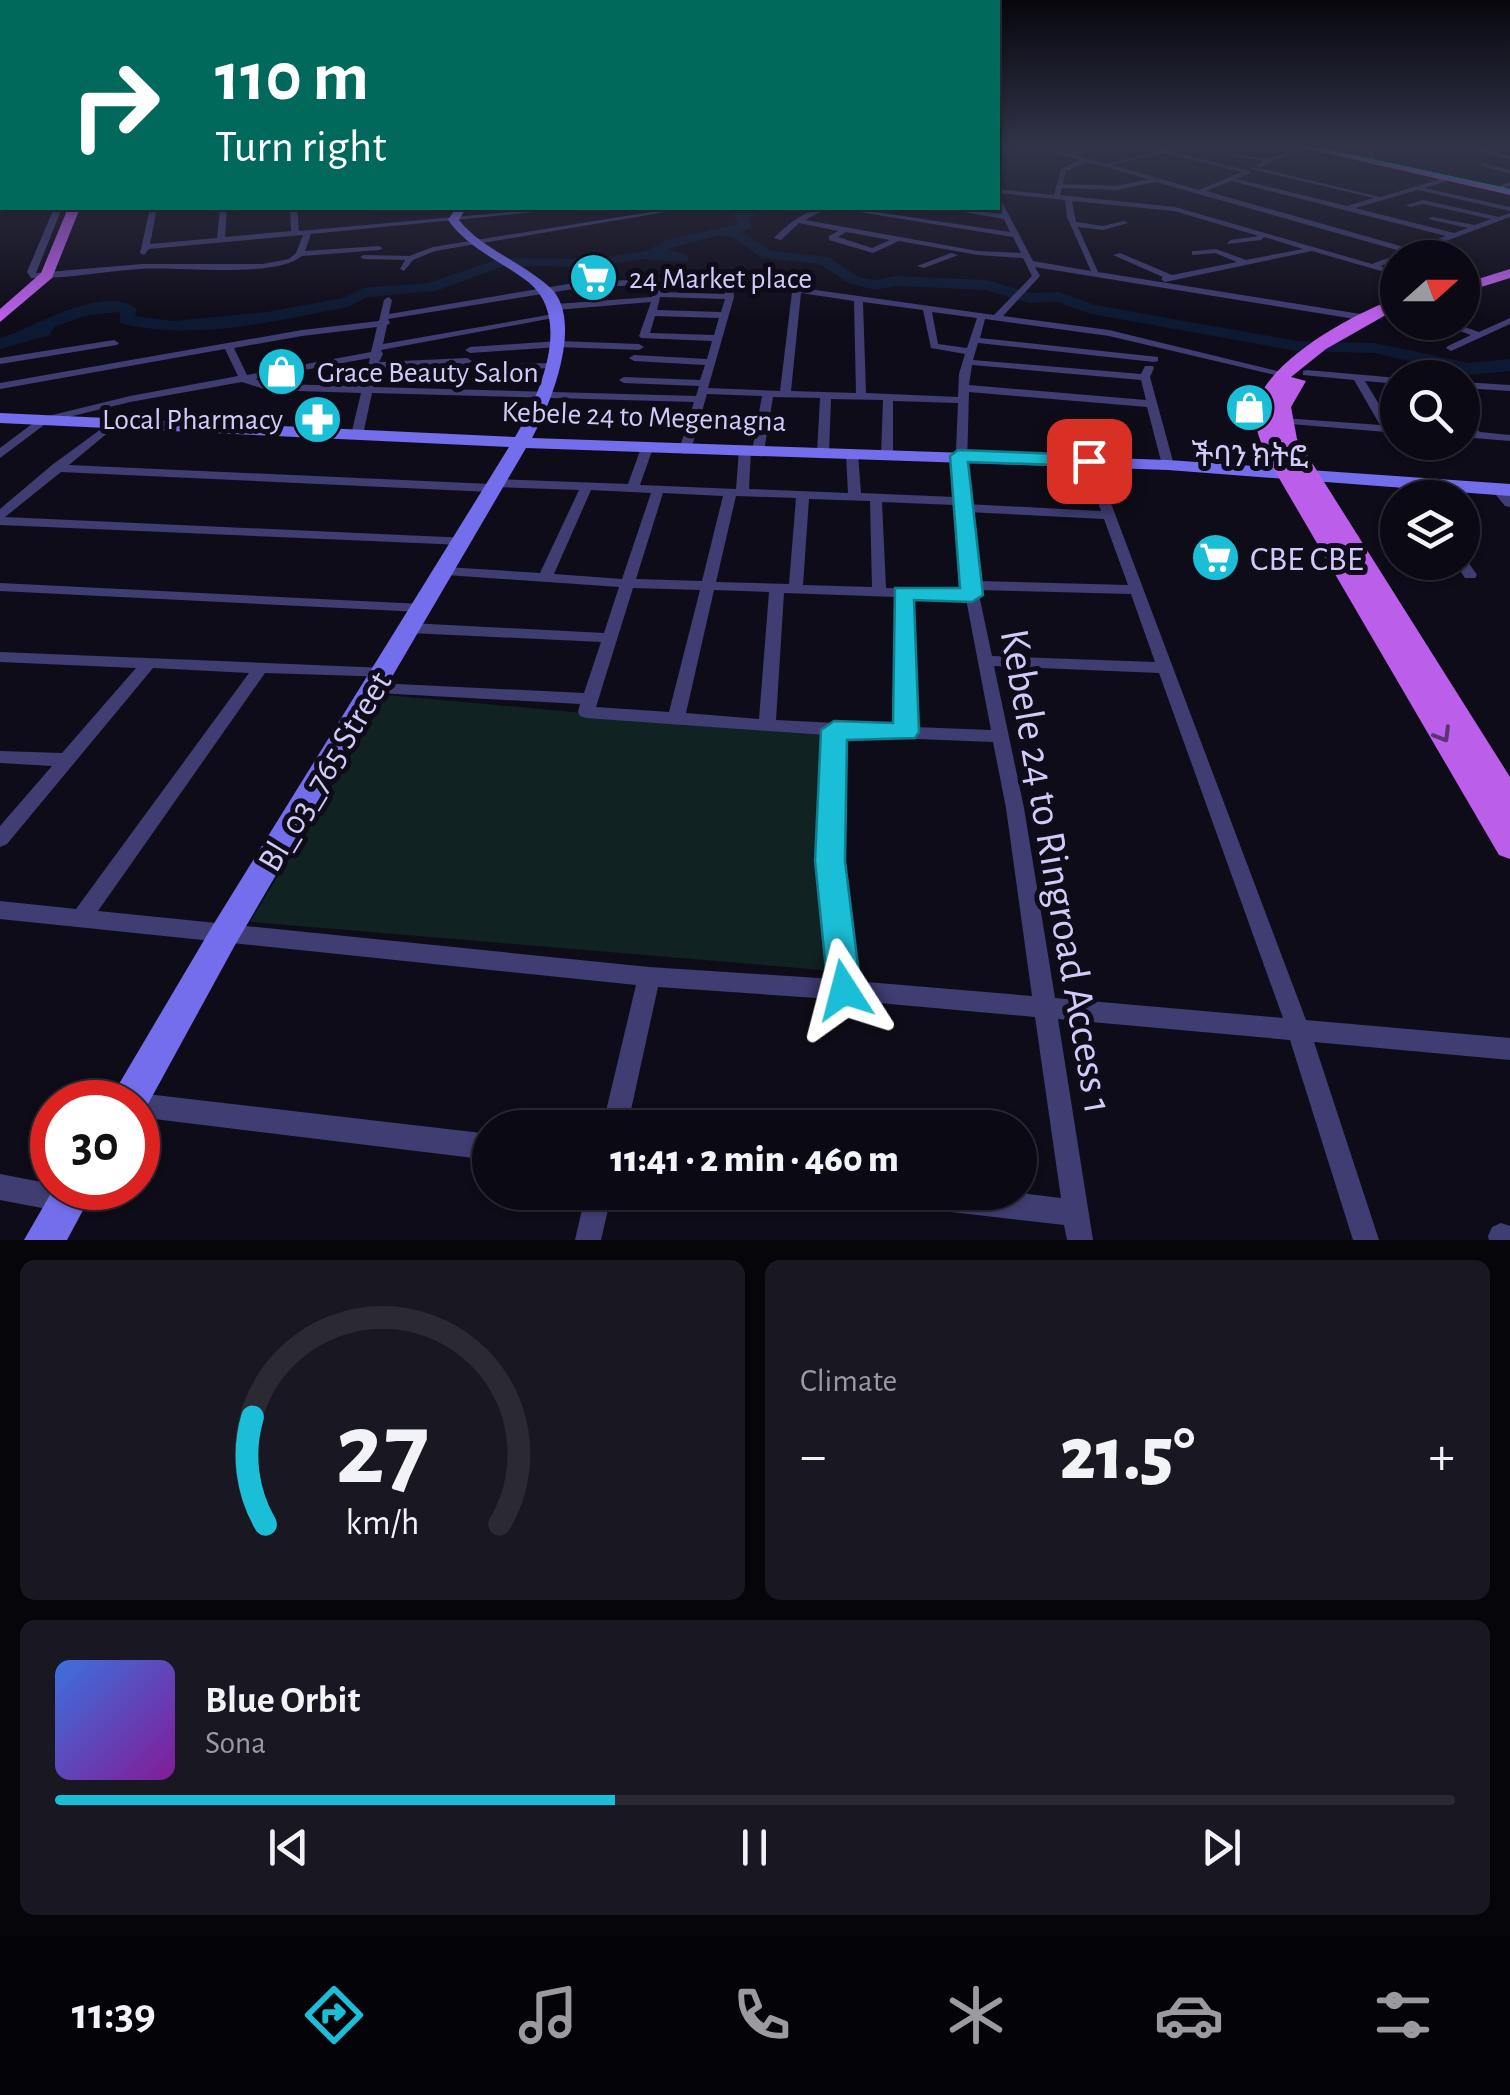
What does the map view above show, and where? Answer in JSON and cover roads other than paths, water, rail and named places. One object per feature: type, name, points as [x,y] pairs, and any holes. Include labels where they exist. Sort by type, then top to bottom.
[{"type":"main road","points":[[0,307],[41,276],[60,210]]},
{"type":"main road","points":[[0,317],[41,276],[73,210]]},
{"type":"main road","points":[[460,210],[453,220],[474,242],[544,289],[558,312]]},
{"type":"main road","points":[[1480,272],[1508,266]]},
{"type":"main road","name":"Bl_03_765 Street","points":[[142,1080],[224,935],[381,680],[527,430],[544,393],[558,344],[558,312]]},
{"type":"main road","points":[[1380,314],[1332,347],[1265,402],[1264,419],[1510,846]]},
{"type":"main road","points":[[1380,322],[1332,347],[1285,396],[1283,420],[1297,474],[1510,803]]},
{"type":"main road","name":"Kebele 24 to Megenagna","points":[[0,418],[356,435],[527,430],[647,448],[1168,464],[1297,474],[1380,486]]},
{"type":"main road","name":"Kebele 24 to Megenagna","points":[[1480,493],[1506,494]]},
{"type":"main road","points":[[44,1240],[62,1210]]},
{"type":"street","points":[[1068,204],[1067,211],[1096,272]]},
{"type":"street","points":[[1114,204],[1175,209],[1380,269]]},
{"type":"street","points":[[1175,209],[1184,204]]},
{"type":"street","points":[[1243,204],[1380,242]]},
{"type":"street","points":[[1325,204],[1455,236]]},
{"type":"street","points":[[1332,213],[1362,204]]},
{"type":"street","points":[[1410,205],[1415,204]]},
{"type":"street","points":[[1431,204],[1498,219]]},
{"type":"street","points":[[1479,204],[1510,212]]},
{"type":"street","points":[[996,317],[1036,276],[1000,205]]},
{"type":"street","points":[[142,266],[153,210]]},
{"type":"street","points":[[221,238],[222,210]]},
{"type":"street","points":[[293,210],[295,232]]},
{"type":"street","points":[[404,223],[417,210]]},
{"type":"street","points":[[145,246],[221,238],[242,241],[295,232],[552,210]]},
{"type":"street","points":[[615,210],[618,221]]},
{"type":"street","points":[[345,252],[410,258],[474,242],[675,210]]},
{"type":"street","points":[[778,238],[797,221],[821,210]]},
{"type":"street","points":[[851,210],[1014,236]]},
{"type":"street","points":[[958,210],[1005,217]]},
{"type":"street","points":[[368,226],[380,212]]},
{"type":"street","points":[[1445,240],[1510,212]]},
{"type":"street","points":[[1305,221],[1318,217]]},
{"type":"street","points":[[1432,219],[1478,227]]},
{"type":"street","points":[[797,221],[1332,312]]},
{"type":"street","points":[[1075,224],[1103,228],[1124,223]]},
{"type":"street","points":[[843,230],[832,238],[873,251],[896,240]]},
{"type":"street","points":[[41,276],[142,266],[262,266],[291,261],[300,254],[308,231]]},
{"type":"street","points":[[1230,242],[1270,237]]},
{"type":"street","points":[[1154,281],[1332,246]]},
{"type":"street","points":[[300,254],[379,248]]},
{"type":"street","points":[[1196,253],[1220,252],[1246,263]]},
{"type":"street","points":[[921,266],[938,257],[978,253]]},
{"type":"street","points":[[1117,255],[1172,278]]},
{"type":"street","points":[[404,269],[410,258]]},
{"type":"street","points":[[1371,266],[1380,263]]},
{"type":"street","points":[[616,395],[651,314],[656,281]]},
{"type":"street","points":[[0,386],[544,289],[656,281],[730,281],[797,289],[1050,324],[1165,346],[1332,347]]},
{"type":"street","points":[[685,450],[719,338],[730,281]]},
{"type":"street","points":[[785,393],[797,289]]},
{"type":"street","points":[[1330,295],[1332,347],[1380,410]]},
{"type":"street","points":[[0,454],[44,420],[378,355],[558,312],[656,296],[730,296]]},
{"type":"street","points":[[858,297],[861,395]]},
{"type":"street","points":[[356,435],[388,300]]},
{"type":"street","points":[[482,300],[502,326]]},
{"type":"street","points":[[927,307],[934,346],[1053,369],[1145,377]]},
{"type":"street","points":[[440,308],[458,334]]},
{"type":"street","points":[[651,314],[725,315]]},
{"type":"street","name":"Kebele 24 to Ringroad Access 1","points":[[982,315],[962,394],[960,504],[971,590],[998,736],[1016,808],[1078,1226]]},
{"type":"street","points":[[1480,335],[1510,321]]},
{"type":"street","points":[[1050,324],[1054,396]]},
{"type":"street","points":[[452,391],[467,360],[473,331]]},
{"type":"street","points":[[467,360],[558,344],[719,338]]},
{"type":"street","points":[[1451,348],[1468,340]]},
{"type":"street","points":[[0,360],[114,343]]},
{"type":"street","points":[[228,346],[244,379],[267,387],[616,395],[701,391],[962,394],[1154,404]]},
{"type":"street","points":[[971,351],[1052,346],[1154,359]]},
{"type":"street","points":[[1165,346],[1145,377],[1168,464]]},
{"type":"street","points":[[378,355],[552,366]]},
{"type":"street","points":[[634,358],[709,362]]},
{"type":"street","points":[[1358,378],[1380,380]]},
{"type":"street","points":[[624,380],[701,391]]},
{"type":"street","points":[[1480,386],[1510,388]]},
{"type":"street","points":[[676,719],[736,494],[768,393]]},
{"type":"street","points":[[824,453],[826,394]]},
{"type":"street","points":[[887,455],[888,396]]},
{"type":"street","points":[[1283,420],[1380,428]]},
{"type":"street","points":[[0,518],[112,424]]},
{"type":"street","points":[[527,430],[692,425]]},
{"type":"street","points":[[1480,436],[1510,438]]},
{"type":"street","points":[[633,488],[647,448]]},
{"type":"street","points":[[852,454],[855,497]]},
{"type":"street","points":[[1089,461],[1299,1031],[1366,1240]]},
{"type":"street","points":[[56,468],[855,497],[1108,515]]},
{"type":"street","points":[[545,578],[587,486]]},
{"type":"street","points":[[658,489],[586,710],[768,726],[998,736]]},
{"type":"street","points":[[796,588],[803,496]]},
{"type":"street","points":[[876,498],[880,592]]},
{"type":"street","points":[[0,518],[462,541]]},
{"type":"street","points":[[446,571],[624,584],[903,593],[1136,590]]},
{"type":"street","points":[[0,587],[416,618],[609,638]]},
{"type":"street","points":[[768,726],[778,588]]},
{"type":"street","points":[[903,593],[906,732]]},
{"type":"street","points":[[0,657],[260,668],[590,698]]},
{"type":"street","points":[[985,661],[1164,668]]},
{"type":"street","points":[[0,839],[147,664]]},
{"type":"street","points":[[83,916],[260,668]]},
{"type":"street","points":[[834,730],[830,861],[844,990]]},
{"type":"street","points":[[0,757],[64,760]]},
{"type":"street","points":[[0,910],[649,977],[844,990],[1510,1049]]},
{"type":"street","points":[[618,1110],[649,977]]},
{"type":"street","points":[[160,1107],[472,1145]]},
{"type":"street","points":[[0,1187],[30,1190]]},
{"type":"street","points":[[588,1240],[595,1210]]},
{"type":"street","points":[[990,1210],[1078,1226]]},
{"type":"waterway","points":[[0,344],[44,331],[47,324],[66,316],[98,308],[129,309],[126,319],[147,324],[203,325],[348,302],[363,293],[430,288],[502,262],[594,263],[641,255],[683,258],[653,250],[744,227],[746,223],[738,217],[757,210]]},
{"type":"waterway","points":[[723,232],[738,235],[767,255],[823,260],[854,280],[875,285],[895,281],[987,285],[1028,298],[1059,297],[1091,309],[1297,346],[1374,348],[1469,369],[1510,365]]},
{"type":"place","name":"24 Market place","points":[[594,278]]},
{"type":"place","name":"Grace Beauty Salon","points":[[282,372]]},
{"type":"place","name":"ችባን ክትፎ","points":[[1250,407]]},
{"type":"place","name":"Local Pharmacy","points":[[318,419]]},
{"type":"place","name":"CBE CBE","points":[[1215,558]]}]
